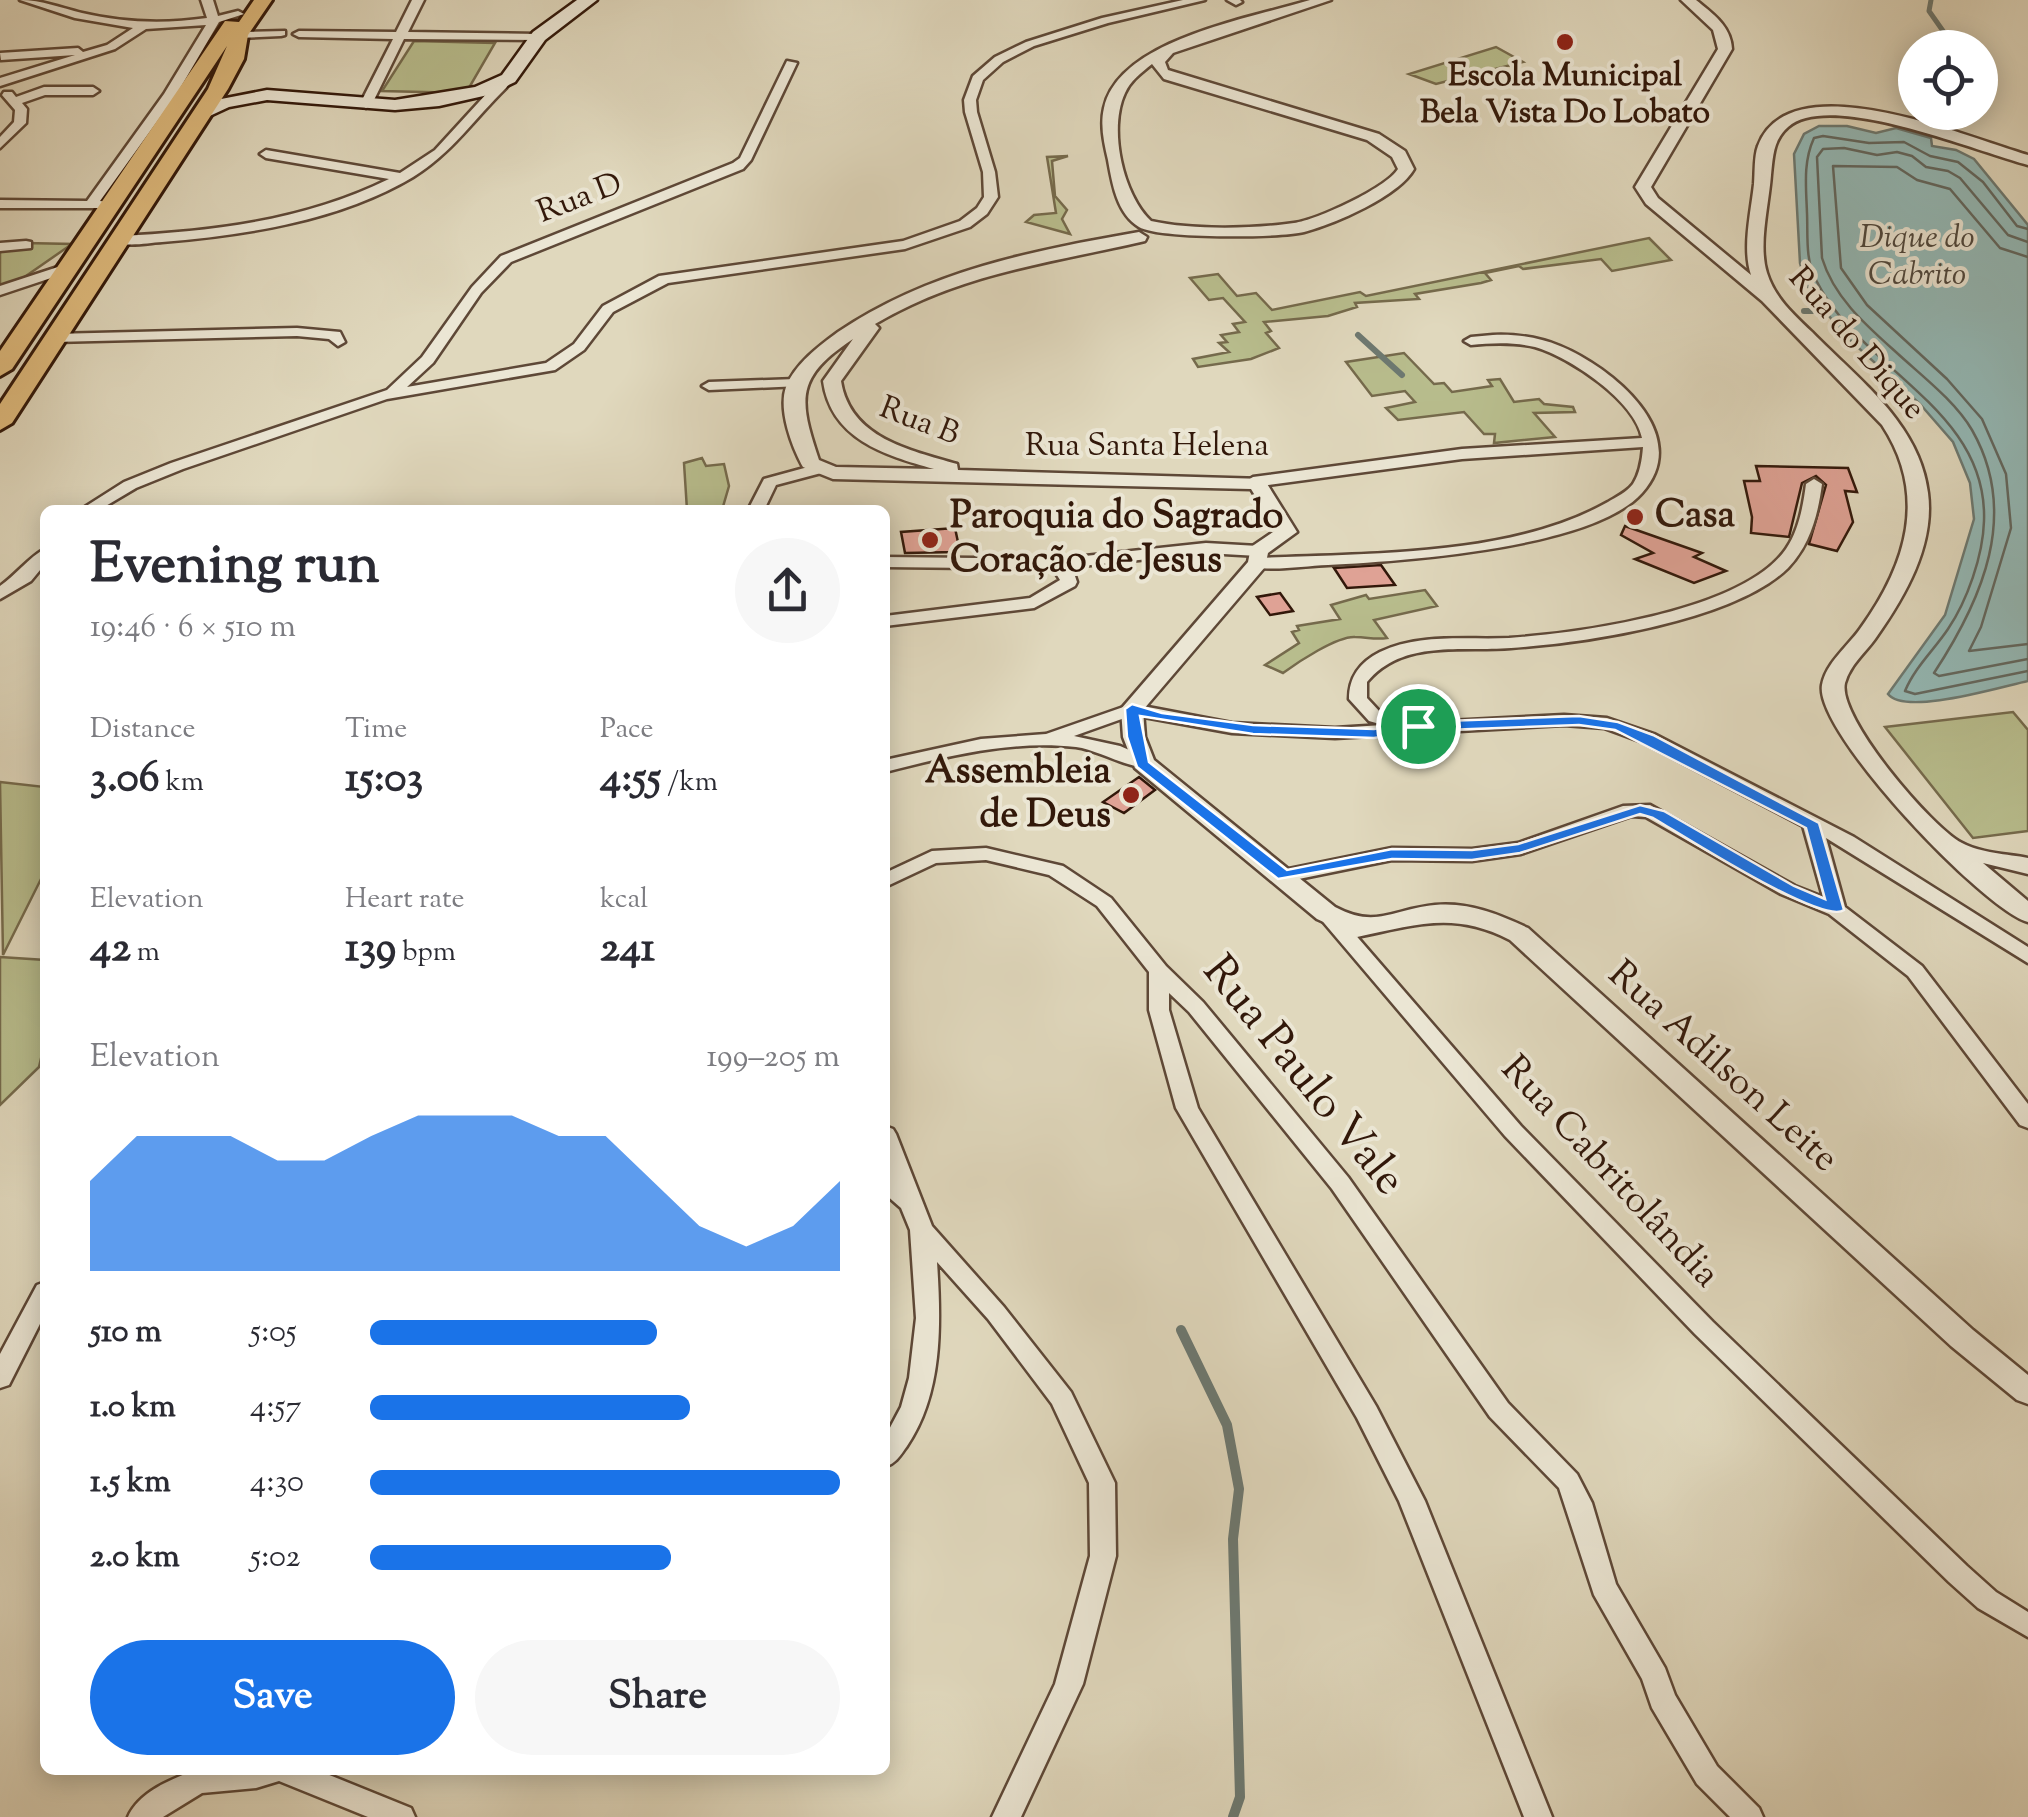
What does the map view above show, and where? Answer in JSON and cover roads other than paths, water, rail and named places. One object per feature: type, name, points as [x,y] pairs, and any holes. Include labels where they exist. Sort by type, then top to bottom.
[{"type":"main road","points":[[0,369],[67,268],[101,205],[242,16],[263,0]]},
{"type":"main road","points":[[189,89],[295,94],[366,104],[425,102],[502,86],[538,36],[590,0]]},
{"type":"main road","points":[[226,92],[242,16]]},
{"type":"main road","points":[[234,59],[238,73],[252,82],[295,94]]},
{"type":"main road","points":[[0,423],[201,114],[226,92],[252,82]]},
{"type":"street","points":[[26,0],[86,18],[141,28],[242,16],[281,33]]},
{"type":"street","points":[[0,204],[101,205],[214,22],[207,0]]},
{"type":"street","points":[[366,104],[418,0]]},
{"type":"street","points":[[96,505],[130,485],[177,466],[384,396],[550,367],[574,352],[614,304],[671,278],[905,245],[956,229],[975,218],[991,196],[970,102],[975,82],[990,64],[1046,38],[1199,0]]},
{"type":"street","points":[[1118,228],[1122,235],[1144,231],[1128,211],[1110,139],[1110,106],[1130,71],[1150,56],[1170,48],[1302,3],[1324,0]]},
{"type":"street","points":[[1688,0],[1722,31],[1726,41],[1642,187],[1652,201],[1770,300]]},
{"type":"street","points":[[1230,28],[1235,1]]},
{"type":"street","points":[[0,82],[100,51],[141,28]]},
{"type":"street","points":[[299,34],[538,36]]},
{"type":"street","name":"Rua B","points":[[796,383],[816,358],[884,314],[952,278],[1144,231],[1300,228],[1376,195],[1401,178],[1406,169],[1405,160],[1393,148],[1373,138],[1169,76],[1158,62],[1170,48]]},
{"type":"street","points":[[1,56],[100,51]]},
{"type":"street","name":"Rua D","points":[[384,396],[414,376],[435,354],[483,283],[506,260],[738,166],[755,140],[791,62]]},
{"type":"street","points":[[117,240],[204,235],[318,210],[398,177],[438,154],[502,86]]},
{"type":"street","points":[[16,101],[42,91],[93,91]]},
{"type":"street","points":[[0,92],[16,101],[21,109],[20,123],[0,144]]},
{"type":"street","name":"Rua do Dique","points":[[1944,845],[1869,758],[1838,710],[1832,692],[1839,670],[1874,626],[1906,567],[1921,520],[1917,474],[1896,429],[1770,300],[1757,270],[1756,252],[1769,135],[1785,120],[1836,112],[1926,125],[1969,143],[2028,160]]},
{"type":"street","points":[[266,154],[398,177]]},
{"type":"street","points":[[1100,244],[1118,228],[1128,211]]},
{"type":"street","points":[[0,247],[26,245]]},
{"type":"street","points":[[1715,252],[1756,252]]},
{"type":"street","points":[[0,290],[67,268]]},
{"type":"street","name":"Rua B","points":[[884,314],[843,362],[832,382],[832,396],[844,421],[902,452],[983,477]]},
{"type":"street","points":[[54,338],[297,332],[335,335],[338,342]]},
{"type":"street","points":[[890,562],[1057,564],[1206,548],[1258,557],[1444,550],[1554,530],[1609,508],[1638,490],[1648,466],[1650,442],[1647,424],[1641,416],[1577,360],[1526,340],[1471,341]]},
{"type":"street","points":[[816,358],[843,362]]},
{"type":"street","points":[[708,386],[796,383],[796,418],[810,462],[819,469]]},
{"type":"street","name":"Rua Santa Helena","points":[[758,505],[773,480],[819,469],[833,473],[1253,482],[1478,452],[1650,442]]},
{"type":"street","points":[[890,765],[958,750],[1049,739],[1132,709],[1258,557],[1287,530],[1261,486],[1253,482]]},
{"type":"street","points":[[1418,726],[1382,720],[1361,704],[1356,692],[1358,681],[1373,664],[1416,648],[1596,632],[1721,598],[1773,573],[1786,560],[1808,522],[1814,484]]},
{"type":"street","points":[[0,594],[15,586],[40,559]]},
{"type":"street","points":[[890,620],[1034,603],[1069,582],[1068,572],[1057,564]]},
{"type":"street","points":[[1132,709],[1160,717],[1253,730],[1374,734],[1418,726],[1564,720],[1618,726],[1847,841],[2028,956]]},
{"type":"street","points":[[1132,709],[1134,737],[1142,764]]},
{"type":"street","points":[[1049,739],[1102,747],[1142,764]]},
{"type":"street","name":"Rua Cabritolândia","points":[[1142,764],[1326,913],[1513,1131],[1704,1328],[1947,1564],[1987,1600],[2028,1626]]},
{"type":"street","points":[[1284,876],[1392,854],[1472,855],[1520,848],[1640,810],[1658,815],[1788,890],[1836,910],[1916,971],[2028,1120]]},
{"type":"street","points":[[1813,826],[1836,910]]},
{"type":"street","points":[[1944,845],[2028,867]]},
{"type":"street","points":[[1944,845],[2028,914]]},
{"type":"street","points":[[890,877],[918,862],[959,853],[1043,866],[1068,876],[1104,902],[1158,970]]},
{"type":"street","points":[[2003,895],[2010,879],[2028,867]]},
{"type":"street","name":"Rua Adilson Leite","points":[[1326,913],[1357,929],[1434,914],[1474,914],[1519,934],[1962,1338],[2028,1392]]},
{"type":"street","name":"Rua Paulo Vale","points":[[1158,970],[1158,1010],[1188,1108],[1367,1412],[1412,1501],[1538,1817]]},
{"type":"street","name":"Rua Paulo Vale","points":[[1158,970],[1196,1007],[1340,1183],[1499,1410],[1568,1481],[1579,1502],[1603,1587],[1655,1676],[1662,1699],[1706,1775],[1749,1817]]},
{"type":"street","points":[[890,1148],[922,1230],[996,1313],[1062,1399],[1102,1483],[1103,1556],[1069,1684],[1006,1817]]},
{"type":"street","points":[[890,1185],[910,1203]]},
{"type":"street","points":[[890,1451],[898,1442],[920,1383],[929,1295],[922,1230]]},
{"type":"street","points":[[0,1378],[40,1300]]},
{"type":"street","points":[[142,1817],[174,1791],[193,1783],[258,1775]]},
{"type":"street","points":[[297,1775],[401,1817]]},
{"type":"water","name":"Dique do Cabrito","points":[[1819,126],[1847,126],[1876,133],[1896,128],[1931,138],[1932,146],[1956,150],[1974,159],[2028,225],[2028,681],[1932,701],[1898,700],[1888,694],[1945,615],[1974,519],[1970,483],[1953,442],[1920,404],[1840,331],[1806,284],[1800,263],[1794,154],[1804,134]]},
{"type":"waterway","points":[[1931,0],[1929,11],[1942,30]]},
{"type":"waterway","points":[[1804,311],[1824,311]]},
{"type":"waterway","points":[[1358,335],[1402,375]]},
{"type":"waterway","points":[[1181,1330],[1227,1425],[1239,1489],[1233,1539],[1240,1797],[1233,1817]]},
{"type":"place","name":"Escola Municipal Bela Vista Do Lobato","points":[[1565,42]]},
{"type":"place","name":"Casa","points":[[1635,517]]},
{"type":"place","name":"Paroquia do Sagrado Coração de Jesus","points":[[930,540]]},
{"type":"place","name":"Assembleia de Deus","points":[[1131,795]]}]
